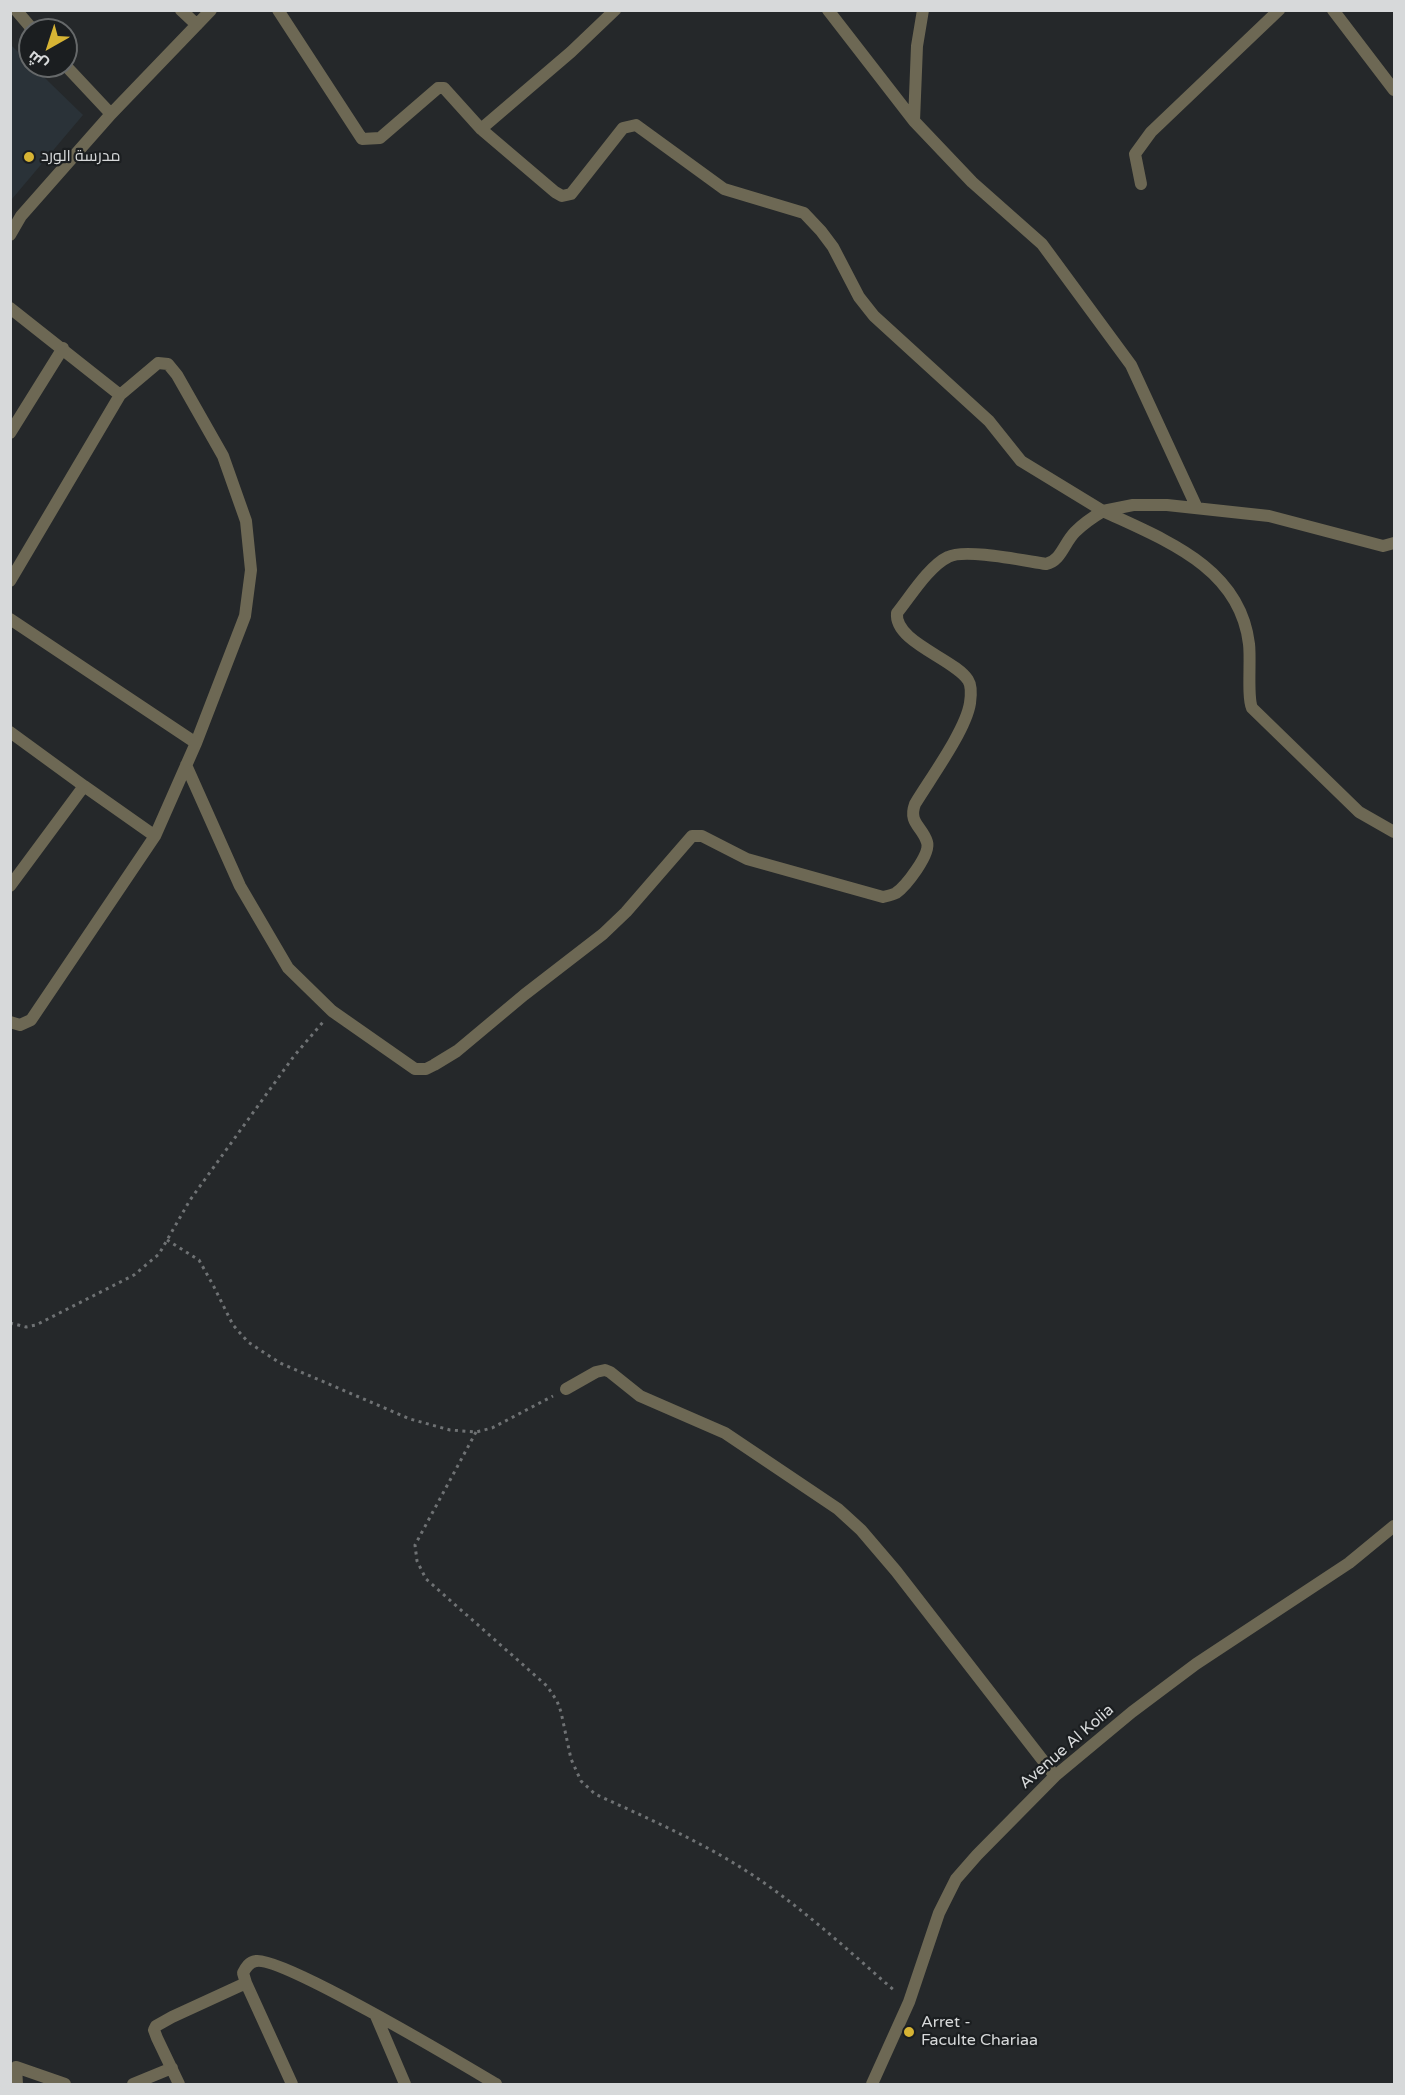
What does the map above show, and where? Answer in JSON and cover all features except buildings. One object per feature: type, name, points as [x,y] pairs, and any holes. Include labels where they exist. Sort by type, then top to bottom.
[{"type":"street","points":[[181,10],[197,25]]},
{"type":"street","points":[[10,235],[21,216],[111,114],[211,10]]},
{"type":"street","points":[[278,10],[362,139],[380,138],[438,88],[444,88],[481,129],[562,196],[571,194],[623,128],[636,125],[724,189],[804,213],[832,247],[859,297],[874,316],[989,421],[1021,461],[1103,511],[1172,544],[1210,571],[1226,586],[1239,604],[1246,625],[1251,677],[1249,701],[1252,708],[1359,812],[1395,832]]},
{"type":"street","points":[[481,129],[571,52],[615,10]]},
{"type":"street","points":[[828,10],[914,121],[972,182],[1042,244],[1131,365],[1197,508]]},
{"type":"street","points":[[914,121],[917,46],[923,10]]},
{"type":"street","points":[[1141,184],[1135,154],[1151,132],[1279,10]]},
{"type":"street","points":[[1333,10],[1395,90]]},
{"type":"street","points":[[77,78],[111,114]]},
{"type":"street","points":[[10,308],[120,394]]},
{"type":"street","points":[[10,433],[63,348]]},
{"type":"street","points":[[10,581],[120,394],[158,363],[168,364],[177,375],[223,456],[246,521],[251,570],[245,616],[196,743],[155,836],[31,1020],[20,1025],[10,1022]]},
{"type":"street","points":[[186,765],[240,886],[288,968],[332,1011],[415,1070],[426,1069],[457,1051],[524,995],[603,934],[696,835],[747,859],[883,897],[897,892],[911,877],[928,849],[913,818],[912,812],[915,804],[964,724],[970,705],[969,681],[954,667],[913,640],[896,619],[897,613],[935,567],[948,557],[962,554],[1046,564],[1057,560],[1063,546],[1075,531],[1103,511],[1133,505],[1167,505],[1269,516],[1383,546],[1395,543]]},
{"type":"street","points":[[12,626],[196,743]]},
{"type":"street","points":[[10,732],[155,836]]},
{"type":"street","points":[[10,886],[84,786]]},
{"type":"street","points":[[566,1389],[596,1372],[605,1370],[610,1372],[640,1396],[725,1433],[838,1509],[861,1530],[896,1571],[1055,1776]]},
{"type":"street","name":"Avenue Al Kolia","points":[[872,2085],[909,2002],[939,1913],[956,1879],[1055,1776],[1132,1712],[1196,1664],[1349,1563],[1395,1526]]},
{"type":"street","points":[[292,2085],[243,1973],[247,1965],[256,1961],[267,1962],[298,1974],[434,2046],[496,2085]]},
{"type":"street","points":[[179,2085],[157,2038],[154,2030],[156,2026],[246,1983]]},
{"type":"street","points":[[376,2016],[405,2085]]},
{"type":"street","points":[[17,2085],[16,2067],[65,2085]]},
{"type":"street","points":[[133,2085],[172,2068]]},
{"type":"path","points":[[10,1323],[26,1327],[36,1325],[82,1304],[145,1268],[159,1254],[190,1200],[266,1094],[332,1011]]},
{"type":"path","points":[[167,1240],[199,1260],[232,1325],[248,1342],[280,1363],[410,1419],[450,1430],[476,1432],[492,1428],[566,1389]]},
{"type":"path","points":[[476,1432],[415,1545],[417,1561],[426,1579],[547,1686],[561,1712],[571,1760],[582,1781],[595,1794],[711,1850],[754,1876],[812,1920],[909,2002]]},
{"type":"shaded area","name":"مدرسة الورد","points":[[11,45],[18,52],[18,78],[45,78],[83,115],[12,199],[10,198]]},
{"type":"place","name":"مدرسة الورد","points":[[29,157]]},
{"type":"place","name":"Arret - Faculte Chariaa","points":[[909,2032]]}]
